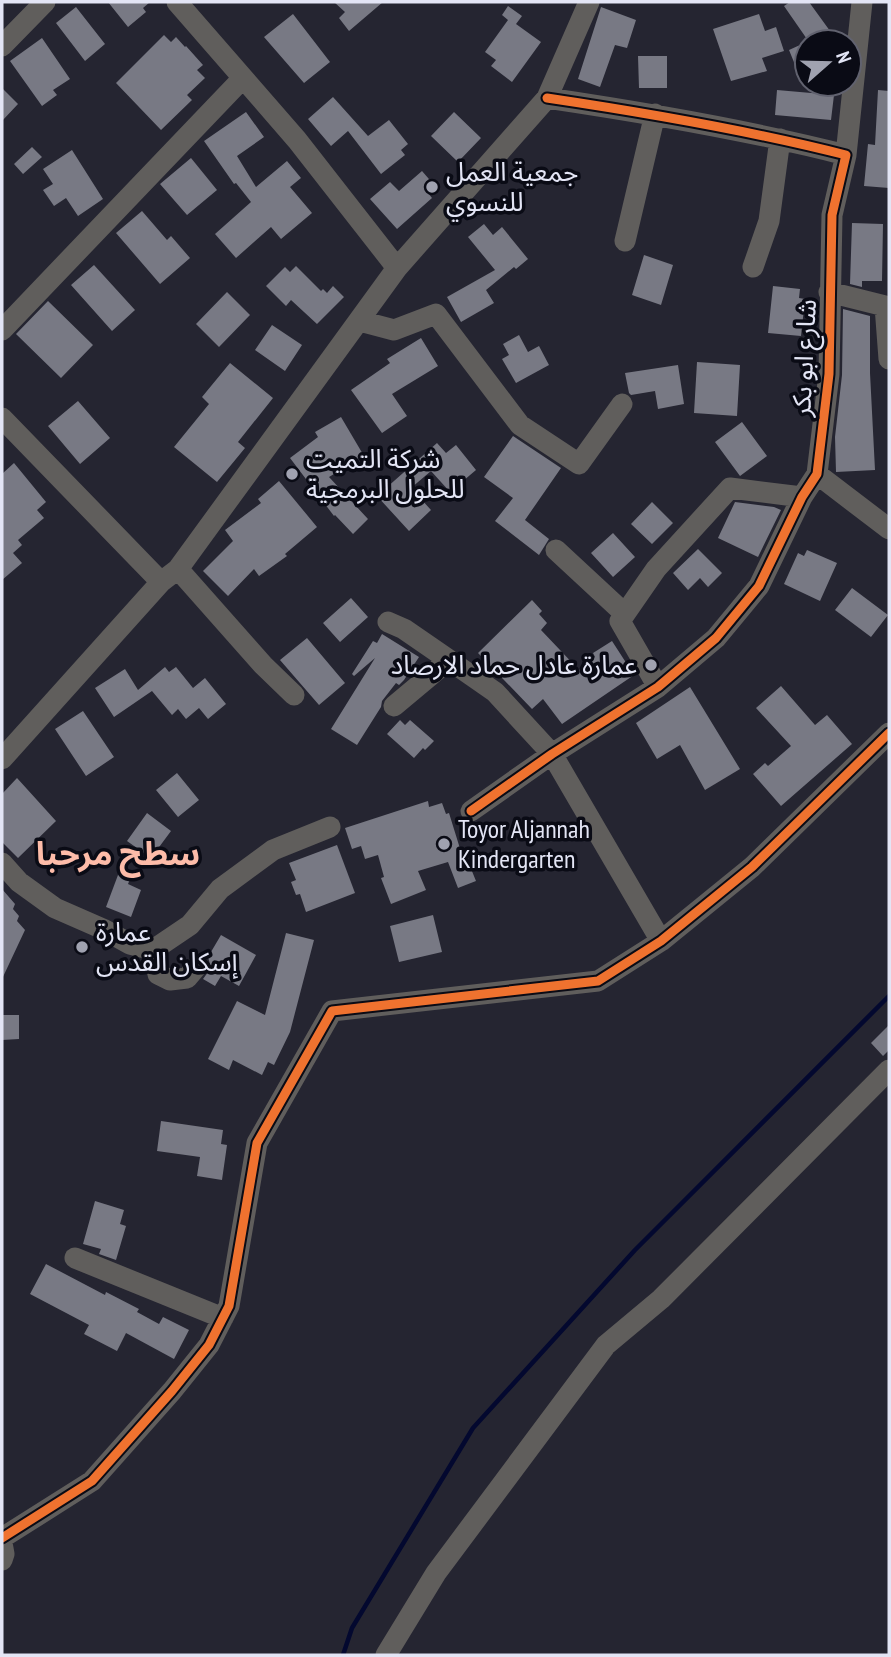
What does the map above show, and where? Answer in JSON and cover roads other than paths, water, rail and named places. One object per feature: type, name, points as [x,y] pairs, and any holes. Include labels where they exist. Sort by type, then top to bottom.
[{"type":"street","points":[[2,46],[46,2]]},
{"type":"street","points":[[177,2],[297,140],[397,268]]},
{"type":"street","points":[[2,759],[169,575],[397,268],[547,97],[589,2]]},
{"type":"street","name":"شارع ابو بكر","points":[[471,811],[552,754],[658,687],[716,638],[759,586],[802,497],[817,474],[829,374],[832,215],[846,155],[862,2]]},
{"type":"street","points":[[2,330],[243,78]]},
{"type":"street","points":[[547,97],[780,138],[846,155]]},
{"type":"street","points":[[625,241],[655,114]]},
{"type":"street","points":[[753,267],[769,221],[780,138]]},
{"type":"street","points":[[829,292],[885,306],[889,359]]},
{"type":"street","points":[[360,321],[394,330],[436,314],[520,425],[579,464],[622,404]]},
{"type":"street","points":[[2,418],[294,695]]},
{"type":"street","points":[[817,474],[889,529]]},
{"type":"street","points":[[658,687],[620,621],[656,569],[730,488],[802,497]]},
{"type":"street","points":[[556,550],[625,614]]},
{"type":"street","points":[[388,622],[404,629],[495,692],[552,754],[661,941]]},
{"type":"street","points":[[394,706],[449,660]]},
{"type":"street","points":[[2,1560],[2,1541],[92,1481],[209,1345],[229,1306],[257,1143],[331,1011],[598,981],[661,941],[752,867],[889,733]]},
{"type":"street","points":[[2,863],[19,882],[55,908],[130,944],[153,950],[190,925],[220,890],[273,850],[330,827]]},
{"type":"street","points":[[153,950],[158,974],[170,979],[187,978],[198,965]]},
{"type":"street","points":[[386,1655],[436,1573],[606,1345],[661,1299],[889,1070]]},
{"type":"street","points":[[75,1258],[223,1318]]},
{"type":"waterway","points":[[343,1655],[352,1628],[473,1428],[635,1250],[889,996]]},
{"type":"place","name":"جمعية العمل للنسوي","points":[[432,187]]},
{"type":"place","name":"شركة التميت للحلول البرمجية","points":[[292,474]]},
{"type":"place","name":"عمارة عادل حماد الارصاد","points":[[651,665]]},
{"type":"place","name":"Toyor Aljannah Kindergarten","points":[[444,844]]},
{"type":"place","name":"عمارة إسكان القدس","points":[[82,947]]},
{"type":"district","name":"سطح مرحبا","points":[[118,853]]}]
